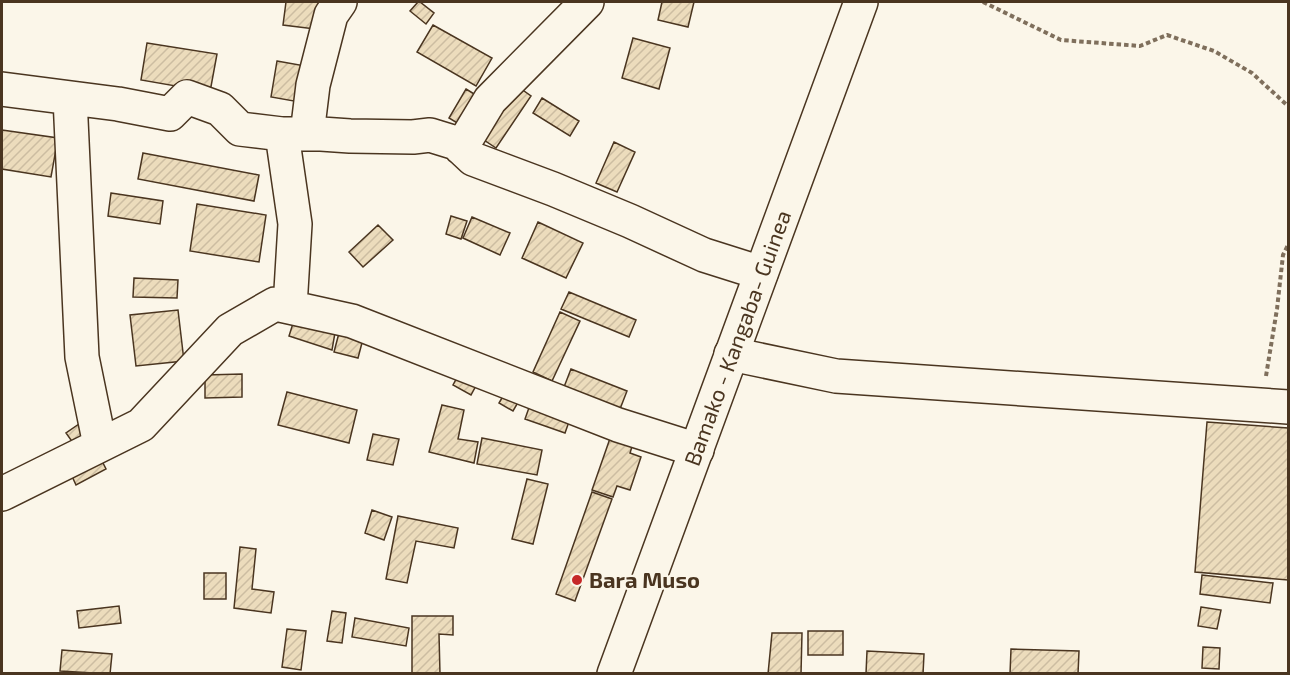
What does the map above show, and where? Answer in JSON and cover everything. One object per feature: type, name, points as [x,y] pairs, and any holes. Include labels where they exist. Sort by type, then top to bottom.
[{"type":"street","points":[[290,307],[295,224],[294,134],[313,85],[330,15],[340,2]]},
{"type":"street","points":[[461,148],[489,100],[587,2]]},
{"type":"street","name":"Bamako - Kangaba- Guinea","points":[[614,674],[761,273],[853,8]]},
{"type":"street","points":[[2,89],[118,104],[170,114],[188,97],[220,109],[240,129],[294,134],[413,137],[430,135],[456,143],[473,159],[586,202],[704,255],[761,273]]},
{"type":"street","points":[[70,98],[82,357],[100,445]]},
{"type":"street","points":[[2,494],[141,425],[230,330],[275,304],[352,321],[618,425],[697,450]]},
{"type":"street","points":[[731,354],[837,376],[1275,406]]},
{"type":"path","points":[[982,2],[1061,40],[1140,46],[1167,35],[1214,51],[1252,73],[1288,106]]},
{"type":"path","points":[[1275,406],[1277,309],[1283,255],[1288,245]]},
{"type":"building","points":[[286,2],[326,2],[323,30],[283,25]]},
{"type":"building","points":[[418,2],[434,13],[426,24],[410,11]]},
{"type":"building","points":[[662,2],[694,2],[688,27],[658,20]]},
{"type":"building","points":[[433,25],[492,58],[476,86],[417,52]]},
{"type":"building","points":[[633,38],[670,48],[659,89],[622,78]]},
{"type":"building","points":[[147,43],[217,54],[210,92],[141,80]]},
{"type":"building","points":[[277,61],[311,67],[305,103],[271,97]]},
{"type":"building","points":[[517,86],[531,96],[496,148],[481,138]]},
{"type":"building","points":[[466,89],[484,100],[467,129],[449,118]]},
{"type":"building","points":[[542,98],[579,121],[570,136],[533,113]]},
{"type":"building","points":[[2,130],[58,138],[51,177],[2,169]]},
{"type":"building","points":[[614,142],[635,152],[617,192],[596,183]]},
{"type":"building","points":[[143,153],[259,175],[254,201],[138,179]]},
{"type":"building","points":[[111,193],[163,201],[160,224],[108,216]]},
{"type":"building","points":[[197,204],[266,215],[259,262],[190,251]]},
{"type":"building","points":[[451,216],[467,221],[461,239],[446,234]]},
{"type":"building","points":[[472,217],[510,233],[500,255],[463,238]]},
{"type":"building","points":[[538,222],[583,243],[566,278],[522,258]]},
{"type":"building","points":[[378,225],[393,240],[363,267],[349,252]]},
{"type":"building","points":[[134,278],[178,280],[177,298],[133,297]]},
{"type":"building","points":[[569,292],[636,320],[629,337],[561,309]]},
{"type":"building","points":[[178,310],[184,361],[136,366],[130,315]]},
{"type":"building","points":[[560,312],[580,321],[552,381],[533,372]]},
{"type":"building","points":[[296,314],[336,327],[332,350],[289,336]]},
{"type":"building","points":[[339,333],[363,339],[358,358],[334,352]]},
{"type":"building","points":[[571,369],[627,391],[620,409],[564,387]]},
{"type":"building","points":[[460,372],[478,382],[471,395],[453,385]]},
{"type":"building","points":[[242,374],[242,397],[205,398],[205,375]]},
{"type":"building","points":[[506,391],[520,399],[513,411],[499,403]]},
{"type":"building","points":[[287,392],[357,410],[349,443],[278,425]]},
{"type":"building","points":[[531,402],[571,416],[565,433],[525,419]]},
{"type":"building","points":[[442,405],[464,410],[458,439],[478,442],[474,463],[429,452]]},
{"type":"building","points":[[1207,422],[1288,428],[1288,580],[1195,572]]},
{"type":"building","points":[[79,424],[89,439],[76,447],[66,433]]},
{"type":"building","points":[[614,427],[636,434],[630,453],[641,457],[630,490],[617,486],[613,497],[592,490]]},
{"type":"building","points":[[373,434],[399,439],[393,465],[367,460]]},
{"type":"building","points":[[482,438],[542,450],[537,475],[477,464]]},
{"type":"building","points":[[101,459],[106,469],[76,485],[71,474]]},
{"type":"building","points":[[527,479],[548,484],[533,544],[512,539]]},
{"type":"building","points":[[592,492],[612,499],[575,601],[556,594]]},
{"type":"building","points":[[372,510],[392,517],[384,540],[365,533]]},
{"type":"building","points":[[398,516],[458,528],[454,548],[416,541],[407,583],[386,579]]},
{"type":"building","points":[[240,547],[256,549],[252,589],[274,592],[271,613],[234,608]]},
{"type":"building","points":[[204,573],[226,573],[226,599],[204,599]]},
{"type":"building","points":[[1202,575],[1273,583],[1270,603],[1200,594]]},
{"type":"building","points":[[119,606],[121,623],[79,628],[77,611]]},
{"type":"building","points":[[1201,607],[1221,610],[1217,629],[1198,626]]},
{"type":"building","points":[[332,611],[346,613],[342,643],[327,641]]},
{"type":"building","points":[[412,616],[453,616],[453,635],[439,634],[440,674],[412,674]]},
{"type":"building","points":[[355,618],[409,628],[406,646],[352,637]]},
{"type":"building","points":[[287,629],[306,631],[301,670],[282,667]]},
{"type":"building","points":[[808,631],[843,631],[843,655],[808,655]]},
{"type":"building","points":[[772,633],[802,633],[801,674],[768,674]]},
{"type":"building","points":[[1203,647],[1220,648],[1219,669],[1202,668]]},
{"type":"building","points":[[1011,649],[1079,651],[1078,674],[1010,674]]},
{"type":"building","points":[[62,650],[112,654],[110,674],[60,671]]},
{"type":"building","points":[[867,651],[924,654],[923,674],[866,674]]},
{"type":"place","name":"Bara Muso","points":[[577,580]]}]
